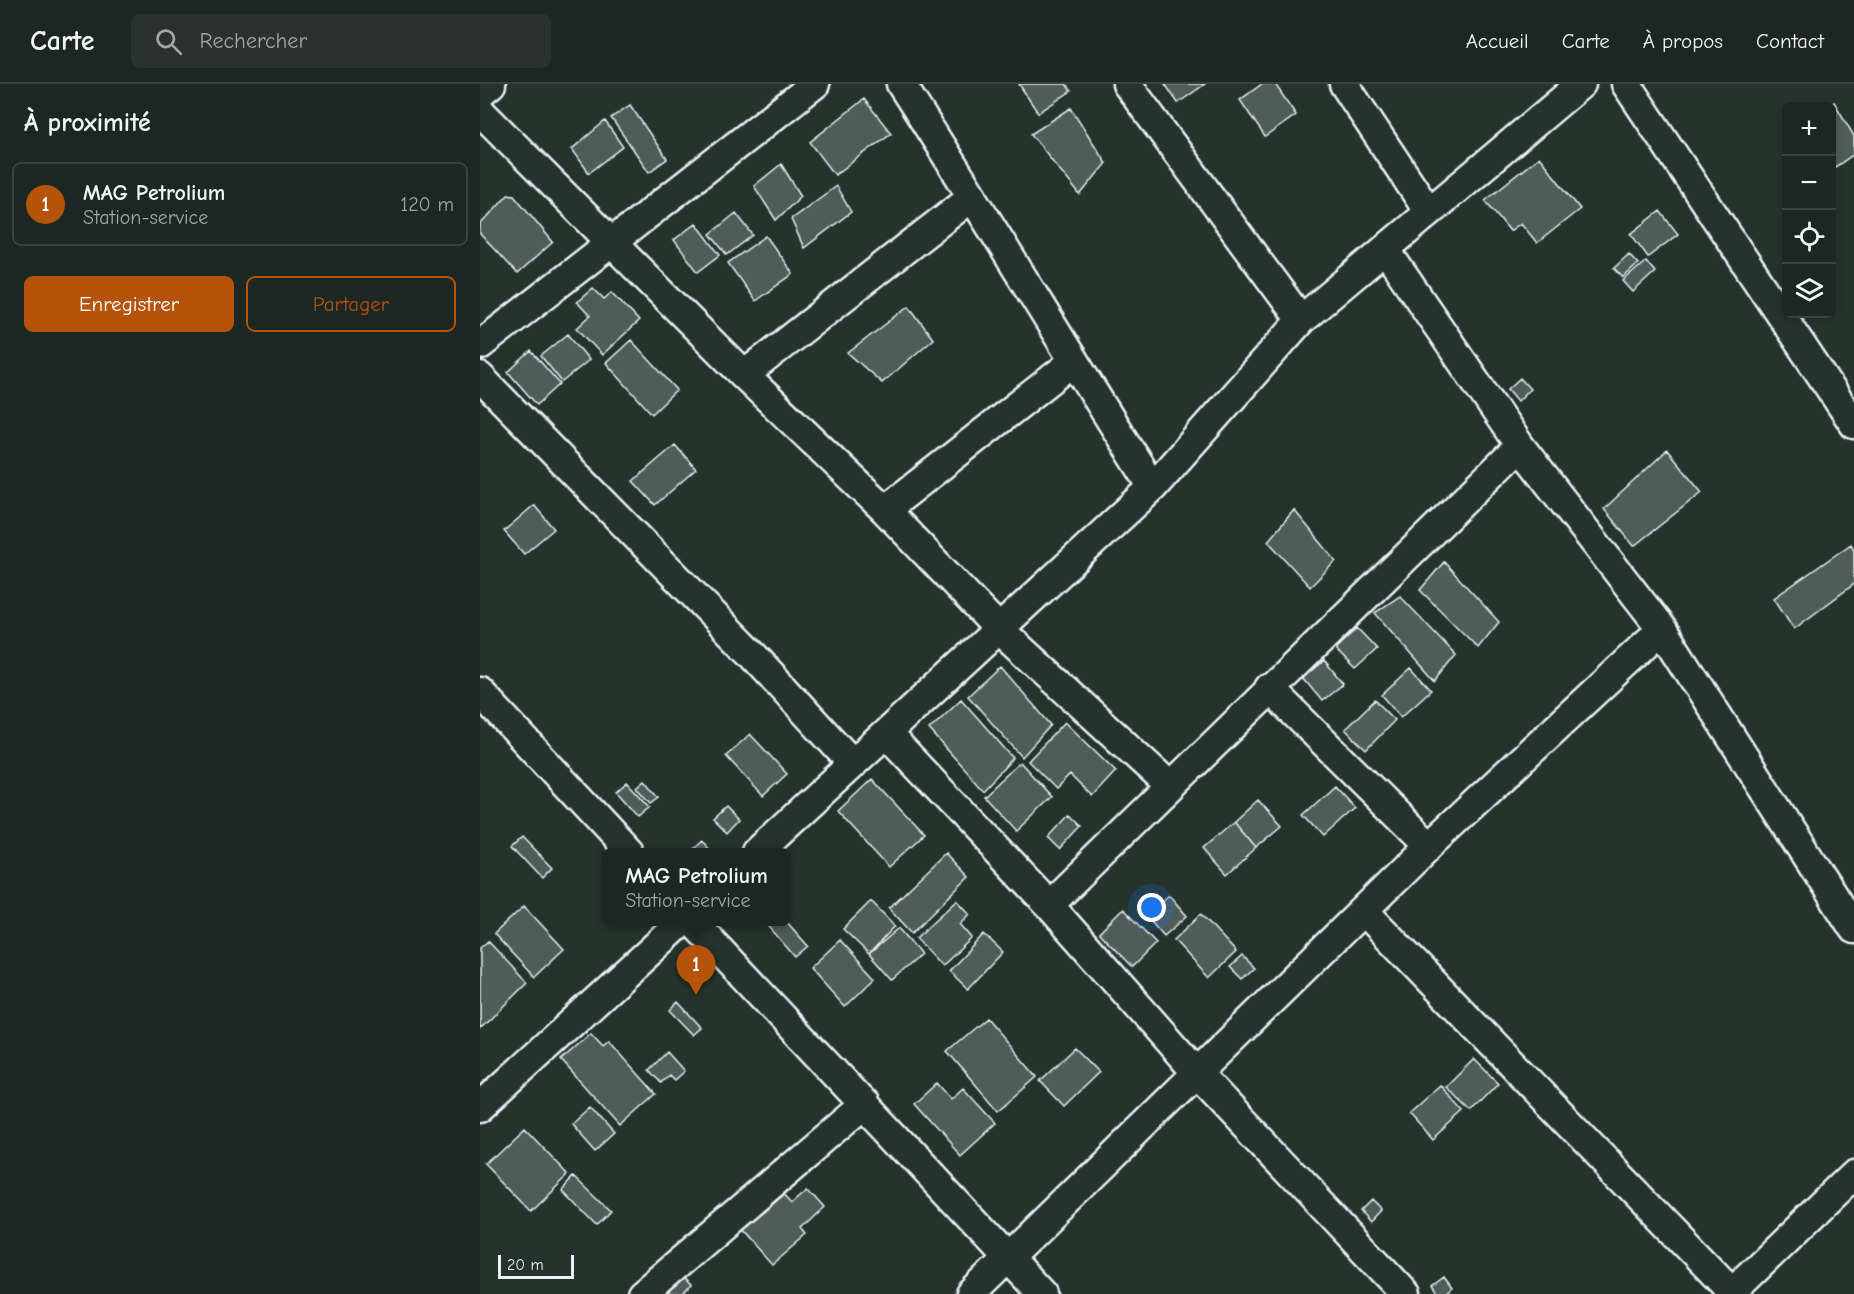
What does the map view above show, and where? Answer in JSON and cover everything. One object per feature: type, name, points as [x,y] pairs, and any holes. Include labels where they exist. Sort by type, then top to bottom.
[{"type":"street","points":[[480,93],[491,84]]},
{"type":"street","points":[[480,345],[815,84]]},
{"type":"street","points":[[901,84],[1153,487]]},
{"type":"street","points":[[1127,84],[1300,320]]},
{"type":"street","points":[[1344,84],[1429,212]]},
{"type":"street","points":[[761,848],[1153,487],[1300,320],[1581,84]]},
{"type":"street","points":[[1626,84],[1854,424]]},
{"type":"street","points":[[480,111],[744,375],[885,510],[999,629],[1170,786]]},
{"type":"street","points":[[744,375],[973,196]]},
{"type":"street","points":[[1385,249],[1520,446],[1662,629],[1854,929]]},
{"type":"street","points":[[885,510],[1073,362]]},
{"type":"street","points":[[480,377],[753,655],[853,764]]},
{"type":"street","points":[[1049,905],[1269,688],[1520,446]]},
{"type":"street","points":[[971,1294],[1429,846],[1662,629]]},
{"type":"street","points":[[1269,688],[1429,846]]},
{"type":"street","points":[[480,692],[625,848]]},
{"type":"street","points":[[886,733],[1049,905],[1198,1074],[1406,1294]]},
{"type":"street","points":[[1364,911],[1733,1293],[1854,1174]]},
{"type":"street","points":[[481,1105],[677,926]]},
{"type":"street","points":[[698,926],[1042,1294]]},
{"type":"street","points":[[642,1294],[864,1104]]},
{"type":"building","points":[[1019,84],[1066,84],[1071,91],[1038,113]]},
{"type":"building","points":[[1165,84],[1205,84],[1178,103]]},
{"type":"building","points":[[1262,84],[1275,84],[1296,115],[1265,137],[1240,100]]},
{"type":"building","points":[[864,99],[891,133],[835,175],[810,142]]},
{"type":"building","points":[[630,105],[667,159],[649,172],[611,118]]},
{"type":"building","points":[[1836,105],[1854,136],[1854,154],[1836,166]]},
{"type":"building","points":[[1071,108],[1106,163],[1080,195],[1031,134]]},
{"type":"building","points":[[605,121],[623,147],[589,173],[572,149]]},
{"type":"building","points":[[1539,157],[1580,209],[1537,243],[1521,223],[1510,231],[1485,200]]},
{"type":"building","points":[[781,164],[801,196],[776,220],[754,186]]},
{"type":"building","points":[[836,186],[851,212],[804,248],[791,219]]},
{"type":"building","points":[[508,194],[514,195],[553,242],[517,274],[480,234],[480,225]]},
{"type":"building","points":[[1660,211],[1678,234],[1648,257],[1631,234]]},
{"type":"building","points":[[736,213],[753,235],[727,255],[710,234]]},
{"type":"building","points":[[696,223],[720,255],[698,272],[674,240]]},
{"type":"building","points":[[766,236],[793,274],[755,301],[728,263]]},
{"type":"building","points":[[1629,254],[1638,264],[1623,278],[1614,268]]},
{"type":"building","points":[[1646,261],[1655,272],[1633,292],[1623,281]]},
{"type":"building","points":[[593,288],[604,299],[612,292],[639,321],[602,355],[577,328],[590,316],[577,302]]},
{"type":"building","points":[[909,306],[933,339],[882,383],[848,353]]},
{"type":"building","points":[[568,334],[589,360],[562,382],[541,356]]},
{"type":"building","points":[[631,340],[677,390],[652,414],[606,363]]},
{"type":"building","points":[[531,351],[560,384],[537,405],[508,372]]},
{"type":"building","points":[[1520,378],[1530,389],[1518,401],[1508,389]]},
{"type":"building","points":[[675,445],[696,469],[655,505],[633,481]]},
{"type":"building","points":[[1667,450],[1702,492],[1634,546],[1604,509]]},
{"type":"building","points":[[534,505],[554,529],[524,554],[504,531]]},
{"type":"building","points":[[1294,510],[1336,561],[1310,587],[1268,541]]},
{"type":"building","points":[[1851,544],[1854,550],[1854,584],[1794,629],[1774,598]]},
{"type":"building","points":[[1444,562],[1499,622],[1478,648],[1420,590]]},
{"type":"building","points":[[1400,596],[1456,655],[1435,681],[1375,613]]},
{"type":"building","points":[[1357,628],[1377,649],[1355,669],[1335,649]]},
{"type":"building","points":[[1324,661],[1343,684],[1322,701],[1303,678]]},
{"type":"building","points":[[1000,666],[1051,725],[1022,757],[968,696]]},
{"type":"building","points":[[1411,668],[1431,690],[1401,717],[1382,695]]},
{"type":"building","points":[[961,699],[1013,758],[983,790],[929,729]]},
{"type":"building","points":[[1375,700],[1395,720],[1366,750],[1345,729]]},
{"type":"building","points":[[1065,722],[1116,771],[1092,797],[1070,775],[1056,789],[1028,761]]},
{"type":"building","points":[[750,734],[787,774],[763,796],[726,756]]},
{"type":"building","points":[[1020,762],[1052,797],[1016,831],[984,796]]},
{"type":"building","points":[[872,779],[924,835],[889,867],[838,811]]},
{"type":"building","points":[[645,780],[659,797],[651,803],[637,787]]},
{"type":"building","points":[[627,782],[650,807],[638,817],[616,792]]},
{"type":"building","points":[[1335,786],[1355,808],[1323,837],[1303,815]]},
{"type":"building","points":[[1258,800],[1282,826],[1256,848],[1234,822]]},
{"type":"building","points":[[726,806],[739,819],[727,832],[713,818]]},
{"type":"building","points":[[1070,814],[1082,826],[1060,850],[1048,838]]},
{"type":"building","points":[[1234,822],[1256,848],[1227,874],[1204,848]]},
{"type":"building","points":[[522,837],[552,868],[542,878],[512,846]]},
{"type":"building","points":[[702,840],[709,848],[693,848]]},
{"type":"building","points":[[946,853],[969,877],[912,933],[889,908]]},
{"type":"building","points":[[1169,895],[1187,916],[1164,936],[1146,915]]},
{"type":"building","points":[[957,900],[970,914],[960,924],[972,938],[942,966],[916,938]]},
{"type":"building","points":[[871,901],[895,926],[869,954],[843,929]]},
{"type":"building","points":[[524,906],[564,949],[534,977],[494,934]]},
{"type":"building","points":[[1123,909],[1156,943],[1132,967],[1099,933]]},
{"type":"building","points":[[1201,914],[1236,952],[1209,978],[1174,940]]},
{"type":"building","points":[[768,926],[790,926],[808,946],[795,957]]},
{"type":"building","points":[[899,928],[921,954],[892,980],[869,954]]},
{"type":"building","points":[[984,934],[1003,952],[968,989],[949,971]]},
{"type":"building","points":[[840,940],[875,978],[845,1007],[810,968]]},
{"type":"building","points":[[488,941],[527,983],[480,1029],[480,948]]},
{"type":"building","points":[[1242,956],[1254,968],[1242,979],[1230,967]]},
{"type":"building","points":[[678,1002],[702,1028],[694,1035],[670,1010]]},
{"type":"building","points":[[986,1018],[1037,1077],[998,1111],[947,1051]]},
{"type":"building","points":[[591,1033],[603,1046],[609,1041],[656,1094],[620,1126],[561,1060]]},
{"type":"building","points":[[1075,1048],[1099,1072],[1064,1106],[1040,1081]]},
{"type":"building","points":[[667,1052],[684,1071],[674,1080],[669,1075],[661,1083],[649,1070]]},
{"type":"building","points":[[1474,1059],[1498,1083],[1471,1111],[1446,1087]]},
{"type":"building","points":[[937,1083],[951,1099],[963,1088],[995,1123],[960,1155],[914,1104]]},
{"type":"building","points":[[1440,1085],[1464,1112],[1433,1140],[1409,1113]]},
{"type":"building","points":[[590,1107],[614,1134],[595,1151],[571,1124]]},
{"type":"building","points":[[525,1127],[570,1174],[531,1211],[486,1164]]},
{"type":"building","points":[[576,1176],[611,1210],[597,1225],[563,1190]]},
{"type":"building","points":[[808,1188],[825,1207],[802,1229],[807,1235],[772,1265],[738,1227],[780,1189],[792,1202]]},
{"type":"building","points":[[1371,1201],[1381,1211],[1371,1222],[1361,1211]]},
{"type":"building","points":[[678,1273],[691,1285],[682,1294],[662,1294]]},
{"type":"building","points":[[1444,1277],[1452,1288],[1445,1294],[1438,1294],[1432,1286]]},
{"type":"place","name":"MAG Petrolium","points":[[696,995]]}]
